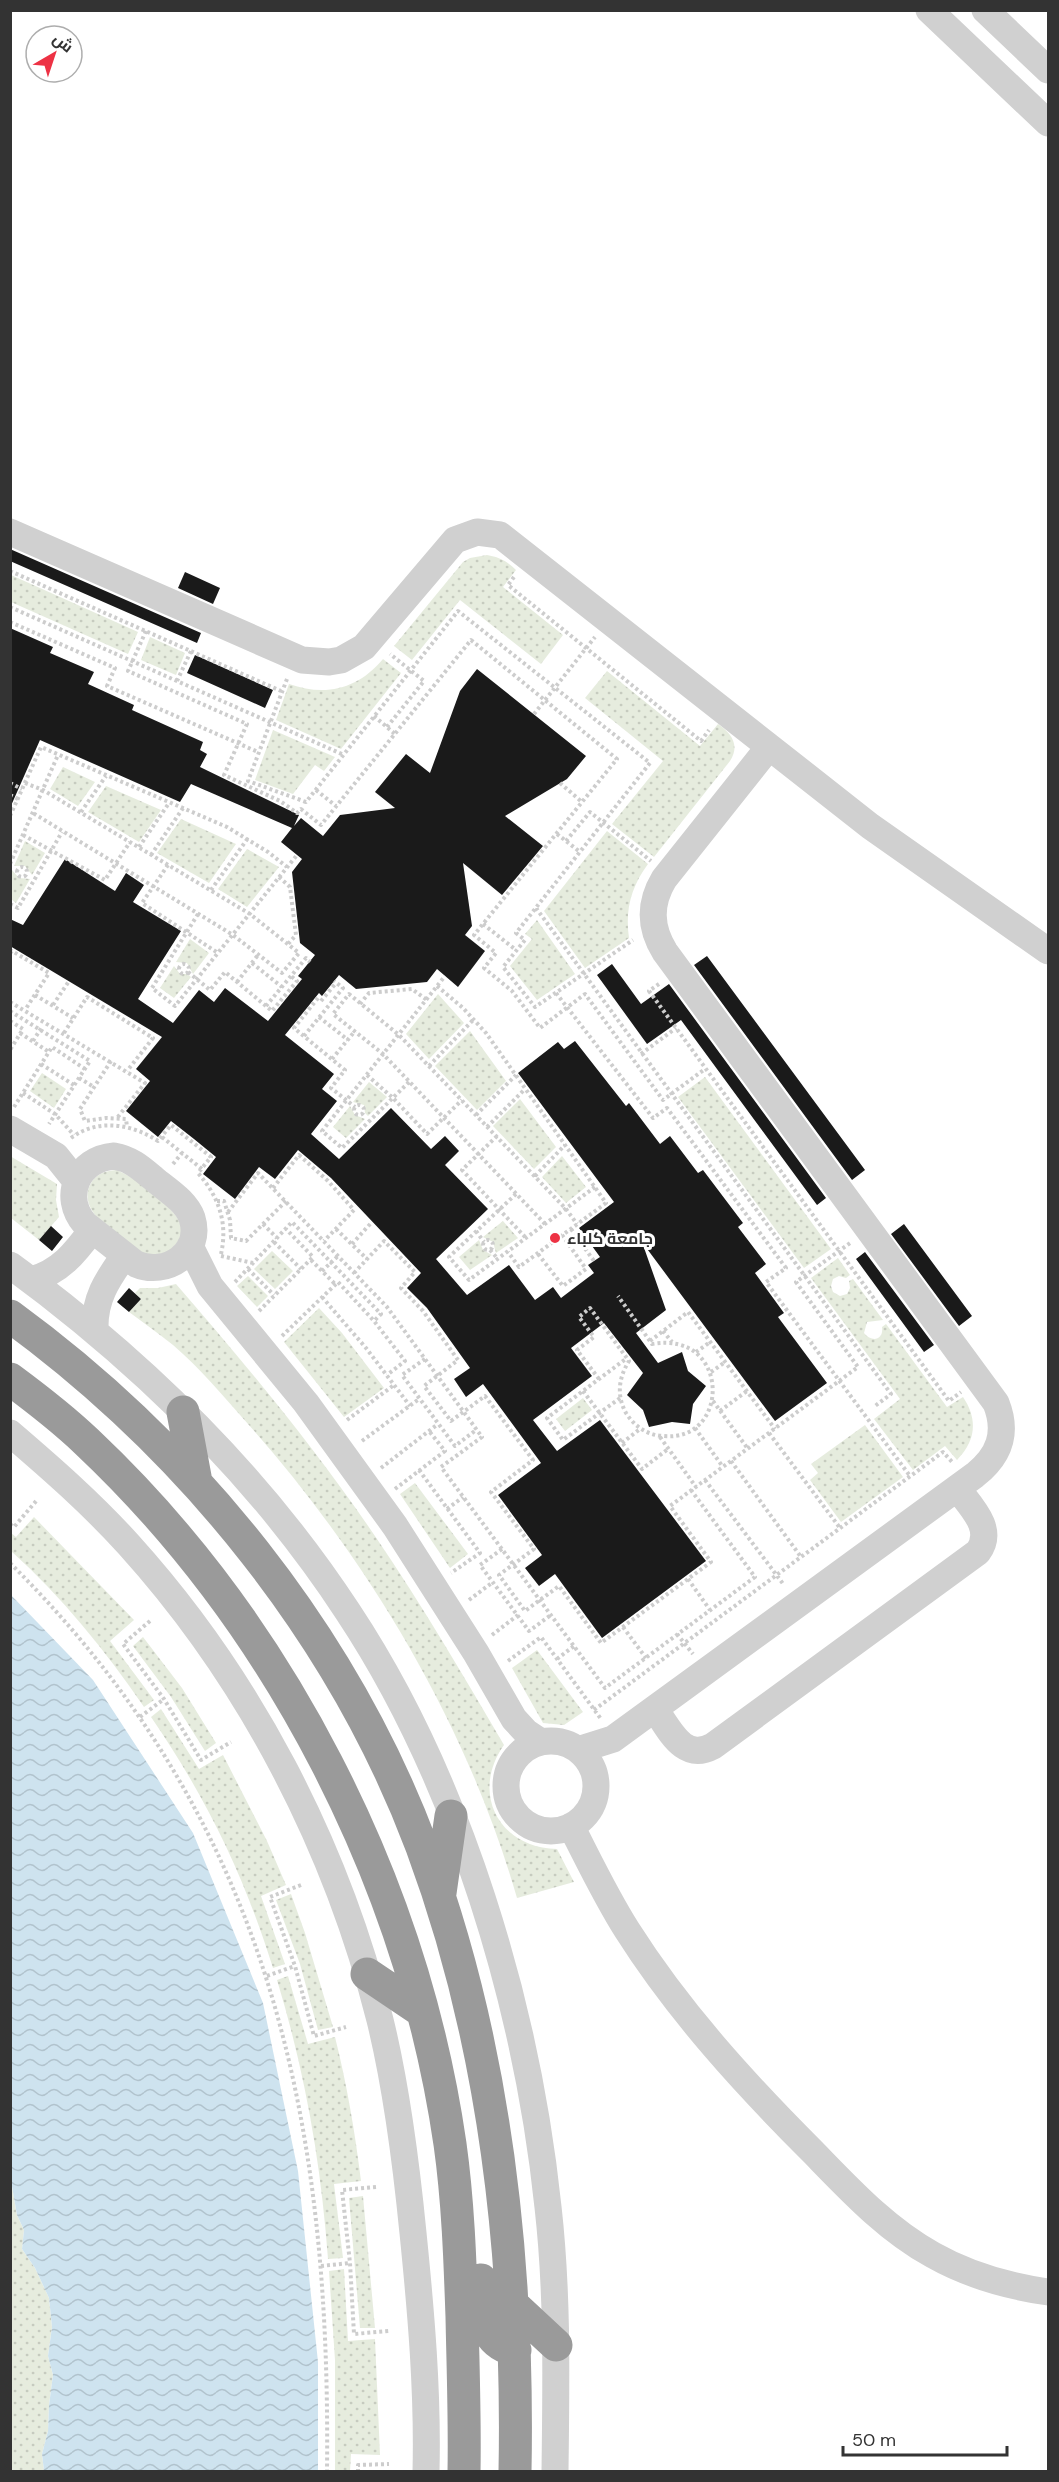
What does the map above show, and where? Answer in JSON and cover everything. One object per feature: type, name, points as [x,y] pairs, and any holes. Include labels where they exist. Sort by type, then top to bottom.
[{"type":"highway","points":[[10,1316],[101,1389],[196,1482],[247,1543],[282,1590],[346,1688],[399,1793],[422,1847],[439,1898],[459,1967],[487,2089],[506,2212],[513,2306],[514,2472]]},
{"type":"highway","points":[[10,1379],[86,1441],[129,1485],[183,1546],[253,1641],[285,1691],[341,1794],[382,1889],[398,1931],[422,2012],[440,2087],[457,2202],[461,2260],[464,2472]]},
{"type":"highway","points":[[183,1412],[196,1482]]},
{"type":"highway","points":[[439,1898],[452,1816]]},
{"type":"highway","points":[[368,1974],[422,2012]]},
{"type":"highway","points":[[457,2202],[470,2226],[478,2253],[484,2322],[487,2330],[498,2344],[515,2350]]},
{"type":"highway","points":[[513,2306],[556,2345]]},
{"type":"street","points":[[929,10],[1048,123]]},
{"type":"street","points":[[985,10],[1048,70]]},
{"type":"street","points":[[10,532],[302,660],[316,662],[341,660],[364,647],[446,548],[455,540],[477,532],[489,532],[510,542],[912,857],[1048,951]]},
{"type":"street","points":[[585,1759],[605,1724],[655,1709],[957,1478],[984,1468],[998,1449],[1003,1426],[1000,1414],[989,1394],[664,952],[655,933],[654,900],[664,879],[769,747]]},
{"type":"street","points":[[13,1116],[56,1156],[83,1172]]},
{"type":"street","points":[[114,1156],[123,1158],[138,1166],[178,1199],[189,1212],[194,1229],[183,1255],[160,1269],[152,1269],[136,1264],[92,1230],[79,1217],[75,1208],[73,1190],[83,1172],[97,1159],[114,1156]]},
{"type":"street","points":[[21,1272],[50,1274],[66,1263],[92,1230]]},
{"type":"street","points":[[183,1255],[306,1403],[395,1526],[476,1653],[514,1719],[526,1732],[529,1748]]},
{"type":"street","points":[[95,1330],[96,1310],[101,1290],[124,1256]]},
{"type":"street","points":[[21,1272],[95,1330],[144,1373],[248,1479],[284,1522],[350,1614],[406,1713],[452,1816],[496,1944],[529,2076],[540,2142],[549,2209],[556,2345],[555,2472]]},
{"type":"street","points":[[10,1433],[66,1481],[129,1545],[195,1626],[226,1671],[278,1757],[305,1809],[337,1883],[368,1974],[390,2068],[410,2202],[424,2368],[426,2472]]},
{"type":"street","points":[[655,1709],[686,1748],[699,1752],[713,1746],[978,1552],[984,1540],[984,1527],[957,1478]]},
{"type":"street","points":[[560,1742],[585,1759],[596,1778],[595,1797],[586,1815],[571,1826],[549,1831],[527,1824],[518,1817],[512,1807],[506,1786],[507,1774],[529,1748],[560,1742]]},
{"type":"street","points":[[571,1826],[627,1930],[687,2013],[764,2103],[862,2202],[908,2240],[955,2266],[1004,2285],[1048,2292]]},
{"type":"path","points":[[520,570],[508,585],[701,741],[713,726]]},
{"type":"path","points":[[10,571],[281,691]]},
{"type":"path","points":[[10,607],[344,755]]},
{"type":"path","points":[[292,681],[285,679],[248,781],[306,802],[458,611],[650,763],[516,933],[525,939],[503,967],[535,1007],[635,939],[641,947]]},
{"type":"path","points":[[534,714],[609,620]]},
{"type":"path","points":[[10,622],[115,668],[107,686],[258,752]]},
{"type":"path","points":[[146,631],[128,671],[247,723],[224,775],[280,801],[297,813],[301,809],[321,825],[471,640],[617,759],[474,935],[496,953],[484,968],[512,991],[540,1028],[585,994],[663,1100],[705,1069]]},
{"type":"path","points":[[385,650],[424,681],[387,727]]},
{"type":"path","points":[[177,681],[191,651]]},
{"type":"path","points":[[374,716],[395,734]]},
{"type":"path","points":[[10,816],[41,747],[227,826],[248,838],[287,867]]},
{"type":"path","points":[[35,879],[27,874],[27,870],[23,867],[17,870],[10,865],[13,852],[23,835],[58,755]]},
{"type":"path","points":[[81,812],[106,776]]},
{"type":"path","points":[[10,783],[22,789]]},
{"type":"path","points":[[25,783],[43,790],[81,812],[250,914],[299,953],[282,973],[232,935],[33,813]]},
{"type":"path","points":[[560,783],[582,802]]},
{"type":"path","points":[[316,790],[336,806]]},
{"type":"path","points":[[10,795],[18,799]]},
{"type":"path","points":[[139,847],[169,803]]},
{"type":"path","points":[[152,855],[183,808]]},
{"type":"path","points":[[566,841],[590,812],[654,863],[649,869]]},
{"type":"path","points":[[10,904],[18,908],[63,832]]},
{"type":"path","points":[[557,834],[580,852]]},
{"type":"path","points":[[23,835],[105,880],[130,842]]},
{"type":"path","points":[[211,891],[248,838]]},
{"type":"path","points":[[198,914],[152,988],[175,1006],[297,855]]},
{"type":"path","points":[[168,865],[142,903],[218,953]]},
{"type":"path","points":[[279,877],[290,886],[296,935],[288,944]]},
{"type":"path","points":[[536,908],[891,1394],[875,1406]]},
{"type":"path","points":[[483,924],[516,950]]},
{"type":"path","points":[[10,953],[12,951],[49,973],[25,1010]]},
{"type":"path","points":[[237,982],[258,955]]},
{"type":"path","points":[[266,1006],[306,958],[310,962]]},
{"type":"path","points":[[170,960],[179,966],[182,974],[188,972],[210,990],[225,972],[272,1011],[297,981],[291,976]]},
{"type":"path","points":[[252,963],[282,987]]},
{"type":"path","points":[[409,1082],[342,1148],[322,1131],[445,976]]},
{"type":"path","points":[[664,980],[649,992],[949,1401],[965,1389]]},
{"type":"path","points":[[53,1005],[69,981]]},
{"type":"path","points":[[304,1036],[343,988],[335,982],[294,1028],[345,1070],[331,1088],[355,1107],[355,1114],[363,1114],[370,1120]]},
{"type":"path","points":[[437,986],[474,1019],[606,1203],[519,1267],[508,1252]]},
{"type":"path","points":[[360,1004],[369,993],[412,989],[427,1000]]},
{"type":"path","points":[[556,993],[653,1118],[667,1108],[786,1268],[766,1282],[910,1476]]},
{"type":"path","points":[[544,1224],[383,1054],[333,1014],[349,994],[399,1035],[535,1176],[577,1224]]},
{"type":"path","points":[[35,995],[73,1018]]},
{"type":"path","points":[[64,1033],[87,997],[153,1038],[127,1071]]},
{"type":"path","points":[[319,999],[328,1006]]},
{"type":"path","points":[[10,1002],[145,1083],[117,1118]]},
{"type":"path","points":[[319,1017],[348,1040]]},
{"type":"path","points":[[429,1066],[474,1019]]},
{"type":"path","points":[[10,1021],[23,1029],[11,1049]]},
{"type":"path","points":[[33,1041],[46,1022]]},
{"type":"path","points":[[641,1054],[675,1028]]},
{"type":"path","points":[[332,1059],[355,1031]]},
{"type":"path","points":[[20,1033],[50,1052]]},
{"type":"path","points":[[13,1116],[23,1093],[52,1047],[85,1069]]},
{"type":"path","points":[[111,1061],[80,1109],[85,1121],[126,1119],[127,1127]]},
{"type":"path","points":[[41,1064],[74,1085]]},
{"type":"path","points":[[367,1075],[393,1098],[427,1134],[462,1100]]},
{"type":"path","points":[[476,1115],[516,1075]]},
{"type":"path","points":[[79,1078],[94,1087]]},
{"type":"path","points":[[488,1127],[525,1089]]},
{"type":"path","points":[[23,1093],[55,1114],[74,1135]]},
{"type":"path","points":[[496,1136],[462,1170],[526,1238]]},
{"type":"path","points":[[162,1137],[202,1169]]},
{"type":"path","points":[[535,1176],[565,1145]]},
{"type":"path","points":[[171,1166],[182,1153]]},
{"type":"path","points":[[273,1188],[299,1155],[328,1181],[354,1210],[324,1241]]},
{"type":"path","points":[[165,1161],[179,1172]]},
{"type":"path","points":[[228,1212],[258,1173],[387,1307],[482,1437],[441,1467],[605,1688],[755,1576],[691,1490]]},
{"type":"path","points":[[516,1194],[449,1257],[469,1280],[595,1188]]},
{"type":"path","points":[[217,1201],[224,1201],[228,1212],[231,1238],[246,1241],[286,1201]]},
{"type":"path","points":[[352,1244],[372,1222]]},
{"type":"path","points":[[263,1224],[302,1269]]},
{"type":"path","points":[[255,1314],[314,1257],[286,1229]]},
{"type":"path","points":[[336,1229],[367,1259]]},
{"type":"path","points":[[571,1229],[594,1261]]},
{"type":"path","points":[[354,1273],[384,1241],[415,1272],[401,1288],[423,1311],[459,1360],[424,1386],[451,1421],[485,1396],[533,1460],[491,1492],[534,1549],[499,1575],[525,1611],[559,1586],[601,1643],[711,1562],[670,1506],[858,1367],[796,1282],[868,1229]]},
{"type":"path","points":[[476,1231],[484,1242],[484,1249],[490,1250],[498,1259]]},
{"type":"path","points":[[538,1254],[563,1286],[571,1281],[586,1269],[562,1235]]},
{"type":"path","points":[[221,1256],[253,1263]]},
{"type":"path","points":[[322,1271],[338,1256]]},
{"type":"path","points":[[311,1260],[336,1284],[338,1282],[368,1314],[405,1361],[387,1375]]},
{"type":"path","points":[[248,1269],[274,1295]]},
{"type":"path","points":[[277,1341],[336,1284]]},
{"type":"path","points":[[618,1296],[652,1344],[672,1342]]},
{"type":"path","points":[[322,1297],[410,1406]]},
{"type":"path","points":[[599,1379],[577,1350],[594,1337],[579,1317],[590,1308],[629,1360],[620,1378],[620,1398],[627,1415],[640,1429],[659,1436],[678,1435],[695,1428],[709,1411],[713,1401],[714,1387],[711,1372],[696,1352],[672,1342],[663,1331]]},
{"type":"path","points":[[650,1341],[688,1312],[775,1429]]},
{"type":"path","points":[[696,1352],[710,1342]]},
{"type":"path","points":[[620,1398],[563,1440],[547,1419],[627,1358]]},
{"type":"path","points":[[424,1359],[402,1376],[455,1446],[476,1430]]},
{"type":"path","points":[[711,1372],[725,1362]]},
{"type":"path","points":[[342,1423],[394,1385]]},
{"type":"path","points":[[583,1391],[642,1469],[668,1449]]},
{"type":"path","points":[[720,1411],[747,1391]]},
{"type":"path","points":[[358,1444],[419,1399]]},
{"type":"path","points":[[713,1401],[748,1449]]},
{"type":"path","points":[[429,1412],[438,1405]]},
{"type":"path","points":[[382,1477],[378,1470],[438,1424]]},
{"type":"path","points":[[695,1428],[723,1467]]},
{"type":"path","points":[[622,1443],[640,1429]]},
{"type":"path","points":[[387,1484],[392,1491],[445,1451],[429,1431]]},
{"type":"path","points":[[769,1433],[840,1528]]},
{"type":"path","points":[[659,1436],[696,1487]]},
{"type":"path","points":[[594,1710],[943,1452],[957,1478]]},
{"type":"path","points":[[731,1461],[801,1557]]},
{"type":"path","points":[[419,1470],[480,1553],[449,1575],[442,1566]]},
{"type":"path","points":[[705,1480],[784,1585],[774,1592]]},
{"type":"path","points":[[447,1509],[463,1497]]},
{"type":"path","points":[[10,1524],[14,1527],[37,1500]]},
{"type":"path","points":[[502,1549],[480,1565],[529,1631],[550,1615]]},
{"type":"path","points":[[10,1563],[73,1629],[140,1717],[192,1802],[216,1849],[242,1907],[267,1976],[287,2047],[298,2099],[315,2205],[327,2370],[327,2472]]},
{"type":"path","points":[[688,1580],[710,1610]]},
{"type":"path","points":[[466,1603],[493,1582]]},
{"type":"path","points":[[504,1598],[512,1593]]},
{"type":"path","points":[[487,1638],[518,1616]]},
{"type":"path","points":[[150,1621],[123,1644],[164,1699],[201,1760],[231,1743]]},
{"type":"path","points":[[623,1627],[645,1658]]},
{"type":"path","points":[[503,1665],[541,1637],[605,1724]]},
{"type":"path","points":[[557,1659],[574,1646]]},
{"type":"path","points":[[683,1660],[701,1647]]},
{"type":"path","points":[[140,1717],[164,1699]]},
{"type":"path","points":[[301,1885],[270,1898],[295,1966],[314,2036],[346,2028]]},
{"type":"path","points":[[267,1976],[295,1966]]},
{"type":"path","points":[[376,2187],[342,2190],[350,2263],[354,2334],[389,2331]]},
{"type":"path","points":[[321,2266],[350,2263]]},
{"type":"path","points":[[358,2472],[358,2464],[390,2464]]},
{"type":"shaded area","points":[[487,555],[503,560],[516,570],[503,587],[563,635],[541,664],[460,600],[412,660],[394,646],[463,562],[470,558]]},
{"type":"shaded area","points":[[11,575],[138,632],[128,654],[11,602]]},
{"type":"shaded area","points":[[150,637],[185,653],[176,675],[141,660]]},
{"type":"shaded area","points":[[383,659],[401,673],[341,749],[276,720],[289,684],[316,690],[340,688],[363,677]]},
{"type":"shaded area","points":[[607,671],[700,746],[718,724],[733,740],[734,750],[730,761],[654,857],[612,824],[663,761],[585,698]]},
{"type":"shaded area","points":[[273,730],[335,757],[324,771],[315,765],[293,794],[255,780]]},
{"type":"shaded area","points":[[63,767],[95,782],[78,806],[50,789]]},
{"type":"shaded area","points":[[106,786],[161,810],[139,842],[88,812]]},
{"type":"shaded area","points":[[181,819],[236,844],[209,883],[157,853]]},
{"type":"shaded area","points":[[607,831],[648,864],[633,890],[628,918],[629,938],[585,968],[544,911]]},
{"type":"shaded area","points":[[25,841],[45,853],[32,875],[25,866],[14,866]]},
{"type":"shaded area","points":[[247,849],[279,867],[247,907],[218,889]]},
{"type":"shaded area","points":[[12,870],[19,878],[30,879],[16,903],[11,899]]},
{"type":"shaded area","points":[[537,920],[575,974],[537,1000],[510,966],[532,939],[525,934]]},
{"type":"shaded area","points":[[190,939],[209,953],[193,974],[187,963],[176,962]]},
{"type":"shaded area","points":[[174,966],[180,974],[187,974],[191,977],[174,998],[160,988]]},
{"type":"shaded area","points":[[438,994],[464,1023],[429,1059],[406,1034]]},
{"type":"shaded area","points":[[470,1031],[506,1081],[477,1110],[435,1066]]},
{"type":"shaded area","points":[[42,1073],[66,1089],[54,1108],[30,1091]]},
{"type":"shaded area","points":[[705,1077],[831,1249],[804,1268],[678,1097]]},
{"type":"shaded area","points":[[369,1082],[387,1097],[368,1116],[364,1105],[353,1102]]},
{"type":"shaded area","points":[[520,1099],[556,1147],[534,1169],[493,1126]]},
{"type":"shaded area","points":[[350,1106],[355,1115],[365,1119],[346,1138],[333,1127]]},
{"type":"shaded area","points":[[10,1156],[57,1184],[56,1200],[59,1217],[39,1240],[11,1218]]},
{"type":"shaded area","points":[[562,1156],[586,1187],[566,1203],[542,1177]]},
{"type":"shaded area","points":[[116,1170],[155,1195],[180,1222],[181,1236],[168,1254],[141,1255],[113,1234],[95,1215],[87,1195],[90,1185],[101,1174]]},
{"type":"shaded area","points":[[503,1221],[518,1238],[496,1253],[493,1242],[483,1237]]},
{"type":"shaded area","points":[[479,1240],[483,1250],[492,1255],[470,1270],[459,1257]]},
{"type":"shaded area","points":[[272,1251],[293,1271],[275,1289],[254,1269]]},
{"type":"shaded area","points":[[838,1258],[850,1275],[846,1278],[839,1276],[833,1279],[831,1286],[833,1292],[840,1296],[847,1294],[850,1288],[849,1281],[853,1279],[883,1320],[867,1322],[864,1333],[870,1338],[877,1339],[881,1335],[882,1327],[886,1324],[947,1407],[963,1397],[968,1405],[973,1430],[968,1445],[957,1460],[945,1446],[913,1470],[874,1419],[900,1399],[811,1278]]},
{"type":"shaded area","points":[[248,1276],[268,1296],[257,1307],[237,1286]]},
{"type":"shaded area","points":[[176,1284],[255,1377],[330,1473],[394,1564],[458,1666],[504,1745],[494,1763],[490,1781],[491,1799],[496,1815],[519,1839],[537,1846],[557,1849],[574,1882],[517,1898],[496,1833],[471,1770],[442,1707],[373,1587],[292,1476],[230,1404],[183,1354],[129,1312],[141,1299],[135,1293],[140,1288],[158,1288]]},
{"type":"shaded area","points":[[319,1308],[342,1333],[384,1388],[344,1417],[284,1342]]},
{"type":"shaded area","points":[[583,1398],[592,1410],[565,1431],[556,1419]]},
{"type":"shaded area","points":[[865,1425],[903,1477],[841,1522],[810,1480],[818,1473],[811,1464]]},
{"type":"shaded area","points":[[415,1483],[468,1554],[450,1568],[400,1494]]},
{"type":"shaded area","points":[[34,1517],[134,1620],[110,1641],[154,1700],[144,1707],[82,1625],[11,1551],[11,1533],[16,1537]]},
{"type":"shaded area","points":[[143,1637],[182,1688],[216,1743],[205,1751],[171,1697],[133,1646]]},
{"type":"shaded area","points":[[537,1650],[583,1712],[564,1725],[543,1723],[512,1668]]},
{"type":"shaded area","points":[[161,1709],[199,1769],[223,1755],[267,1841],[286,1885],[261,1896],[285,1964],[273,1968],[262,1934],[222,1838],[189,1777],[151,1717]]},
{"type":"shaded area","points":[[291,1894],[333,2027],[318,2030],[300,1964],[276,1900]]},
{"type":"shaded area","points":[[288,1976],[308,2044],[335,2037],[347,2091],[361,2181],[334,2184],[343,2258],[328,2259],[321,2188],[304,2083],[277,1980]]},
{"type":"shaded area","points":[[10,2175],[17,2215],[24,2230],[22,2249],[35,2268],[49,2298],[52,2327],[48,2356],[53,2375],[48,2431],[42,2454],[44,2471],[11,2471]]},
{"type":"shaded area","points":[[363,2196],[375,2328],[360,2328],[349,2198]]},
{"type":"shaded area","points":[[344,2269],[348,2341],[375,2339],[380,2455],[351,2454],[350,2471],[335,2472],[335,2360],[329,2271]]},
{"type":"water","points":[[11,1595],[93,1680],[193,1833],[263,2003],[298,2171],[318,2362],[318,2471],[44,2471],[42,2454],[48,2431],[53,2375],[48,2356],[52,2327],[49,2298],[35,2268],[22,2249],[24,2230],[17,2215],[10,2175]]},
{"type":"building","points":[[10,549],[201,633],[197,643],[10,561]]},
{"type":"building","points":[[185,572],[220,588],[213,604],[178,588]]},
{"type":"building","points":[[10,628],[53,647],[50,653],[94,672],[88,684],[134,705],[132,710],[203,742],[200,750],[207,754],[200,767],[299,815],[294,826],[301,818],[323,836],[340,815],[395,808],[375,792],[406,754],[430,773],[460,691],[477,669],[586,756],[567,779],[505,816],[543,846],[502,895],[463,863],[472,926],[465,935],[485,951],[458,987],[437,969],[427,982],[356,989],[339,975],[322,996],[319,993],[285,1035],[334,1074],[322,1089],[337,1101],[311,1134],[339,1159],[391,1108],[431,1149],[445,1136],[459,1151],[445,1165],[488,1209],[436,1259],[467,1295],[509,1265],[535,1300],[553,1287],[561,1298],[594,1273],[588,1265],[600,1257],[579,1228],[614,1202],[518,1073],[558,1042],[564,1049],[575,1041],[626,1106],[629,1103],[660,1144],[670,1136],[698,1173],[703,1170],[743,1223],[738,1227],[766,1264],[755,1273],[784,1313],[778,1317],[827,1383],[775,1421],[642,1242],[666,1310],[636,1333],[658,1363],[682,1352],[688,1371],[706,1386],[693,1404],[690,1424],[672,1422],[649,1427],[643,1410],[627,1395],[643,1373],[604,1323],[571,1348],[592,1376],[533,1420],[557,1451],[600,1420],[706,1561],[602,1638],[555,1574],[539,1586],[525,1568],[542,1555],[498,1495],[541,1463],[483,1384],[466,1397],[454,1379],[470,1368],[427,1308],[407,1288],[421,1273],[331,1178],[298,1150],[275,1179],[259,1167],[235,1199],[203,1174],[216,1157],[194,1139],[171,1121],[158,1137],[126,1111],[150,1081],[136,1069],[162,1037],[10,946],[10,919],[23,925],[65,859],[115,891],[126,873],[144,885],[133,902],[181,931],[138,999],[173,1023],[199,990],[214,1002],[225,988],[268,1021],[302,979],[298,976],[315,955],[300,943],[292,872],[302,859],[281,842],[292,828],[191,784],[180,802],[40,740],[10,808]]},
{"type":"building","points":[[195,655],[273,690],[265,708],[187,673]]},
{"type":"building","points":[[707,956],[865,1170],[852,1180],[694,965]]},
{"type":"building","points":[[612,964],[641,1004],[669,984],[826,1198],[817,1205],[681,1020],[647,1044],[597,975]]},
{"type":"building","points":[[904,1224],[972,1316],[959,1326],[891,1234]]},
{"type":"building","points":[[51,1226],[63,1237],[52,1251],[39,1240]]},
{"type":"building","points":[[865,1252],[934,1345],[924,1352],[856,1259]]},
{"type":"building","points":[[129,1288],[141,1299],[129,1312],[117,1302]]},
{"type":"place","name":"جامعة كلباء","points":[[555,1238]]}]
